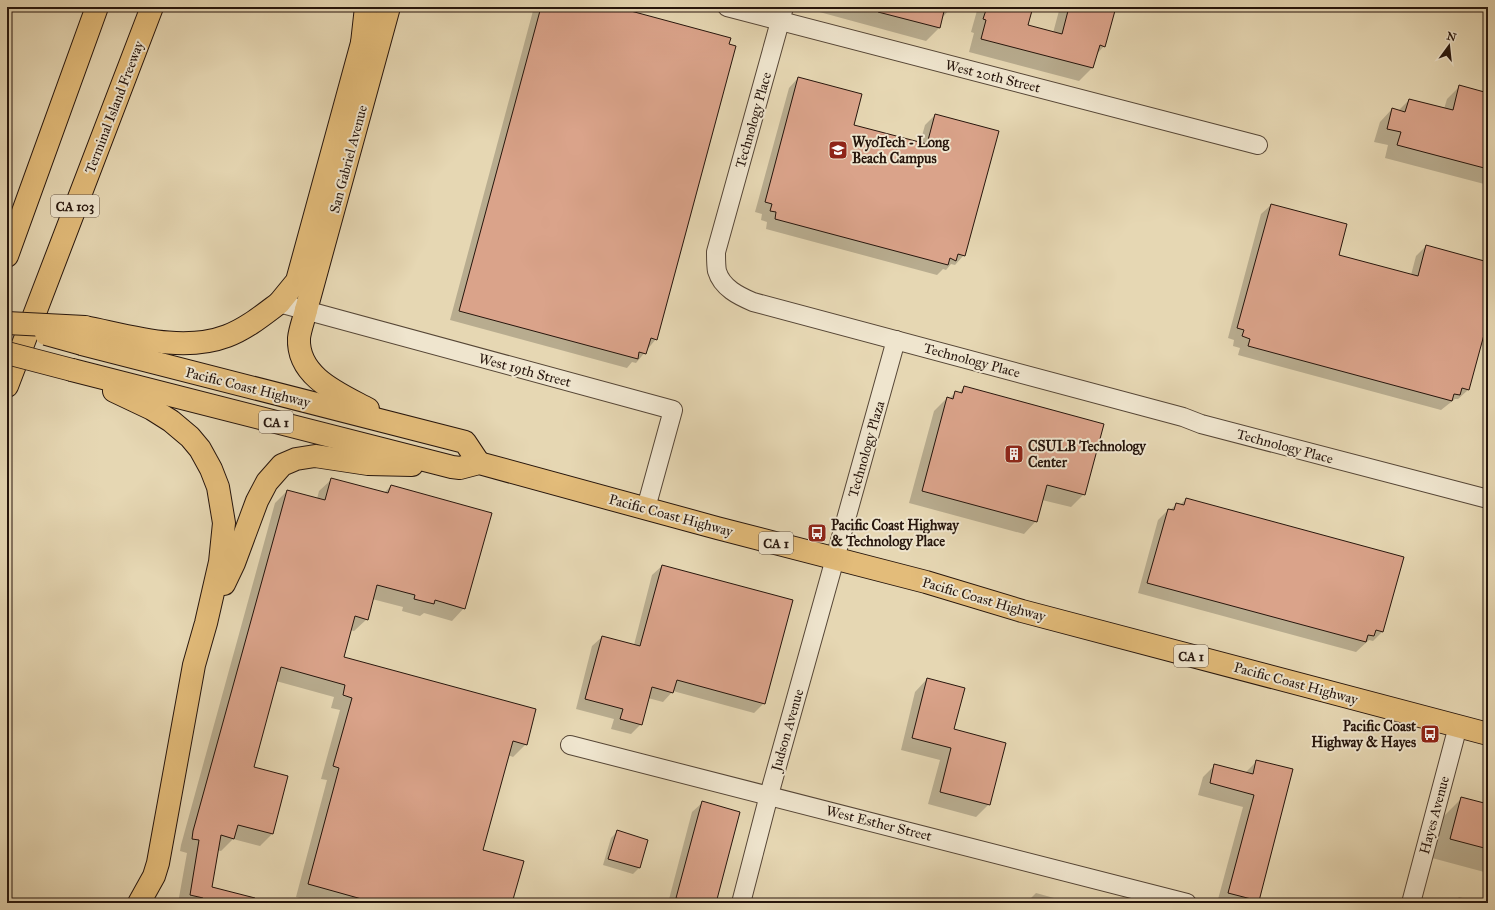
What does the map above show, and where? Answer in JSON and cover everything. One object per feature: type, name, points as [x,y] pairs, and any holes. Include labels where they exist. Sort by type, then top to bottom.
[{"type":"main road","name":"CA 103","points":[[7,256],[97,7]]},
{"type":"main road","name":"Terminal Island Freeway","points":[[7,386],[148,17],[158,7]]},
{"type":"main road","points":[[362,43],[366,7]]},
{"type":"main road","name":"San Gabriel Avenue","points":[[389,7],[299,336],[299,345],[301,354],[318,380],[397,425]]},
{"type":"main road","name":"San Gabriel Avenue","points":[[83,336],[196,344],[227,336],[259,319],[279,303],[297,281],[362,43]]},
{"type":"main road","name":"Pacific Coast Highway","points":[[7,323],[83,336],[397,425],[465,442],[479,463]]},
{"type":"main road","name":"Pacific Coast Highway","points":[[7,353],[460,468],[479,463],[717,528],[926,582],[1022,611],[1488,734]]},
{"type":"main road","points":[[72,370],[152,409],[171,421],[190,437],[200,449],[211,469],[218,487],[224,523],[220,562],[206,623],[194,665],[158,863],[154,876],[139,903]]},
{"type":"main road","points":[[206,623],[234,563],[257,501],[267,482],[282,465],[296,459],[314,456],[368,464],[452,466]]},
{"type":"street","name":"San Gabriel Avenue","points":[[362,43],[376,7]]},
{"type":"street","name":"West 20th Street","points":[[727,7],[782,14],[1258,145]]},
{"type":"street","name":"Technology Place","points":[[782,14],[716,252],[717,272],[724,283],[737,295],[753,302],[1183,417],[1200,424],[1488,499]]},
{"type":"street","name":"West 19th Street","points":[[279,303],[673,410],[646,508]]},
{"type":"street","name":"Technology Plaza","points":[[835,558],[896,340]]},
{"type":"street","name":"Judson Avenue","points":[[741,903],[769,795],[835,558]]},
{"type":"street","name":"Hayes Avenue","points":[[1411,903],[1458,726]]},
{"type":"street","name":"West Esther Street","points":[[570,745],[1188,903]]},
{"type":"building","points":[[541,7],[616,7],[731,38],[729,44],[736,46],[657,340],[651,338],[646,354],[639,352],[638,359],[459,311]]},
{"type":"building","points":[[878,7],[945,7],[940,28],[878,12]]},
{"type":"building","points":[[987,7],[1033,7],[1028,25],[1062,34],[1069,7],[1116,7],[1105,47],[1100,45],[1093,68],[981,39],[986,20],[983,19]]},
{"type":"building","points":[[798,77],[862,94],[854,125],[927,144],[935,114],[999,131],[965,256],[958,254],[956,261],[950,258],[948,265],[775,219],[776,212],[770,211],[772,204],[765,202]]},
{"type":"building","points":[[1459,85],[1488,93],[1488,169],[1397,145],[1401,132],[1387,129],[1392,108],[1405,112],[1409,99],[1453,110]]},
{"type":"building","points":[[1271,204],[1347,224],[1339,255],[1418,276],[1426,245],[1488,262],[1488,320],[1469,390],[1462,388],[1460,395],[1454,394],[1452,401],[1248,346],[1250,339],[1242,336],[1244,330],[1237,328]]},
{"type":"building","name":"CSULB Technology Center","points":[[964,386],[1104,424],[1085,495],[1047,485],[1037,522],[922,491],[947,397],[953,399],[955,391],[962,393]]},
{"type":"building","points":[[331,478],[388,493],[391,485],[492,513],[465,609],[435,600],[434,604],[414,599],[415,595],[377,585],[368,620],[355,616],[344,657],[536,709],[527,745],[513,741],[483,850],[524,861],[512,903],[376,903],[308,884],[339,768],[333,766],[352,698],[343,695],[345,685],[281,667],[254,767],[288,776],[273,834],[238,825],[234,839],[221,835],[212,887],[255,898],[254,903],[201,903],[203,898],[190,895],[199,840],[192,839],[193,831],[287,490],[325,500]]},
{"type":"building","points":[[1186,498],[1404,557],[1383,632],[1376,630],[1374,636],[1368,635],[1366,642],[1147,583],[1168,509],[1174,510],[1176,503],[1184,505]]},
{"type":"building","points":[[662,565],[793,600],[765,704],[677,680],[673,693],[652,687],[642,725],[620,719],[623,709],[585,699],[602,636],[640,646]]},
{"type":"building","points":[[927,678],[965,688],[954,729],[1006,743],[990,805],[940,792],[951,748],[912,738]]},
{"type":"building","points":[[1256,760],[1293,769],[1259,901],[1228,893],[1254,795],[1210,783],[1214,764],[1253,774]]},
{"type":"building","points":[[1461,797],[1488,804],[1488,849],[1450,839]]},
{"type":"building","points":[[702,801],[740,812],[716,903],[695,903],[676,898]]},
{"type":"building","points":[[617,830],[648,840],[640,868],[608,859]]},
{"type":"place","name":"WyoTech - Long Beach Campus","points":[[838,150]]},
{"type":"place","name":"CSULB Technology Center","points":[[1014,454]]},
{"type":"place","name":"Pacific Coast Highway & Technology Place","points":[[817,533]]},
{"type":"place","name":"Pacific Coast Highway & Hayes","points":[[1430,734]]}]
